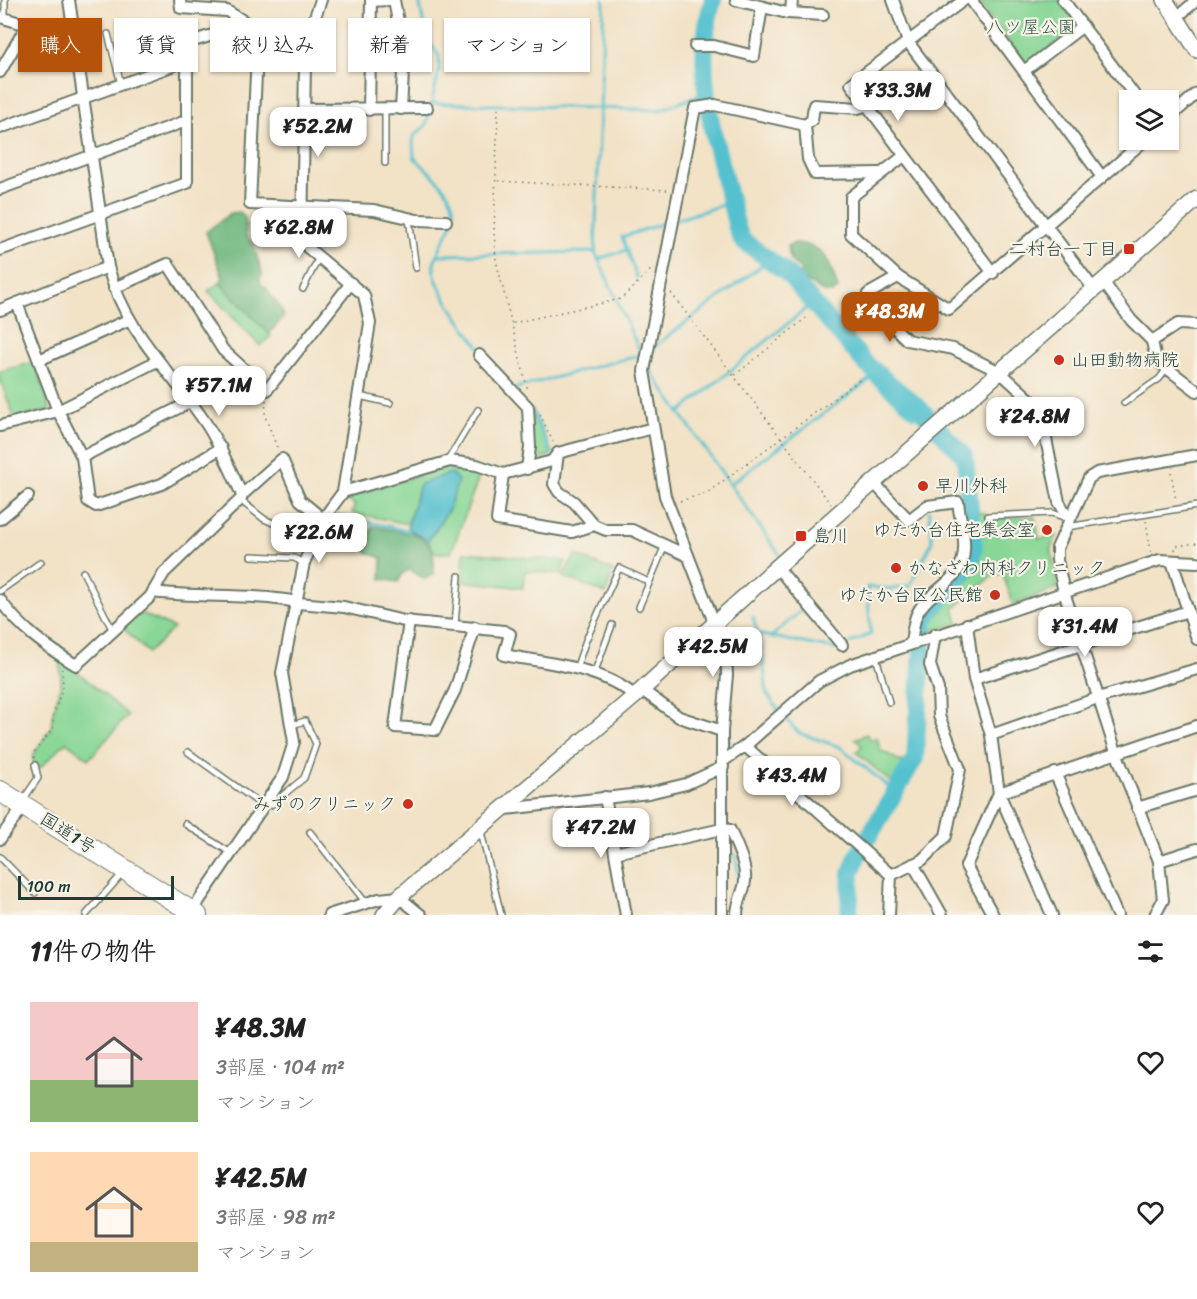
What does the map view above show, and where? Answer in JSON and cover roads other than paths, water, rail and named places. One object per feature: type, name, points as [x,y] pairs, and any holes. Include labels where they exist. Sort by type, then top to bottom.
[{"type":"highway","name":"国道1号","points":[[0,790],[193,914]]},
{"type":"street","points":[[69,0],[85,96],[108,267],[114,288],[128,320],[190,402],[221,448],[244,499]]},
{"type":"street","points":[[180,0],[181,8],[227,6],[241,18]]},
{"type":"street","points":[[315,18],[321,0]]},
{"type":"street","points":[[369,110],[371,1],[389,0]]},
{"type":"street","points":[[394,0],[404,54],[400,109]]},
{"type":"street","points":[[737,0],[791,13],[823,15]]},
{"type":"street","points":[[791,13],[792,0]]},
{"type":"street","points":[[893,0],[909,42],[1047,228],[1152,340],[1156,360],[1197,391]]},
{"type":"street","points":[[964,0],[851,84],[993,273]]},
{"type":"street","points":[[971,0],[1102,177]]},
{"type":"street","points":[[1064,0],[1131,90]]},
{"type":"street","points":[[1165,0],[1197,50]]},
{"type":"street","points":[[1177,17],[1197,0]]},
{"type":"street","points":[[695,45],[714,46],[754,56],[762,7]]},
{"type":"street","points":[[0,72],[27,25],[2,17]]},
{"type":"street","points":[[1024,71],[1083,26]]},
{"type":"street","points":[[0,128],[155,72]]},
{"type":"street","points":[[0,250],[101,216],[187,183],[186,72]]},
{"type":"street","points":[[252,72],[250,204],[374,210],[409,218],[446,221]]},
{"type":"street","points":[[193,914],[283,777],[289,763],[294,742],[282,673],[298,603],[304,563],[323,519],[342,492],[370,322],[364,295],[308,248],[302,234],[305,72]]},
{"type":"street","points":[[1179,109],[1197,93]]},
{"type":"street","points":[[615,853],[722,829],[730,830],[743,863],[744,886],[739,897],[737,914],[722,915],[722,829],[723,764],[722,731],[727,675],[726,653],[716,622],[668,505],[644,371],[665,256],[681,190],[695,108],[715,105],[805,125],[812,120],[814,105],[858,108],[868,105]]},
{"type":"street","points":[[305,109],[427,108]]},
{"type":"street","points":[[0,189],[186,121]]},
{"type":"street","points":[[805,125],[808,159],[815,174],[880,174]]},
{"type":"street","points":[[904,156],[851,197],[851,234],[898,277],[949,309],[1047,228],[1133,150]]},
{"type":"street","points":[[384,915],[399,897],[638,693],[777,567],[1098,284],[1197,200]]},
{"type":"street","points":[[114,288],[168,264],[223,350],[267,390],[351,283]]},
{"type":"street","points":[[0,310],[108,267]]},
{"type":"street","points":[[898,277],[868,294],[868,301],[907,340],[953,349],[1000,372],[1023,391],[1041,415],[1059,502],[1067,524]]},
{"type":"street","points":[[17,303],[58,411],[82,457],[88,501],[96,506],[162,484],[221,448]]},
{"type":"street","points":[[39,360],[128,320]]},
{"type":"street","points":[[1152,340],[1178,324],[1197,325]]},
{"type":"street","points":[[479,355],[532,405],[527,469]]},
{"type":"street","points":[[0,426],[58,411],[158,361]]},
{"type":"street","points":[[82,457],[190,402]]},
{"type":"street","points":[[342,492],[447,462],[477,465],[503,474],[552,461],[558,453],[653,428]]},
{"type":"street","points":[[558,453],[554,484],[559,492],[574,502],[594,525],[606,530],[632,530],[688,556]]},
{"type":"street","points":[[1155,915],[1163,900],[1159,861],[1116,752],[1098,698],[1064,592],[1057,548],[1089,478],[1097,473],[1197,455]]},
{"type":"street","points":[[0,600],[11,615],[33,636],[76,665],[153,592],[164,573],[244,499],[282,459],[300,500],[323,519]]},
{"type":"street","points":[[503,474],[497,520],[572,532],[594,525]]},
{"type":"street","points":[[874,483],[909,520],[927,506],[958,502],[964,546],[963,561],[958,570],[921,606],[916,616],[913,641]]},
{"type":"street","points":[[0,519],[28,496]]},
{"type":"street","points":[[1173,561],[1197,639]]},
{"type":"street","points":[[506,808],[649,793],[686,784],[723,764],[819,681],[875,655],[1151,564],[1173,561],[1197,562]]},
{"type":"street","points":[[777,567],[842,645]]},
{"type":"street","points":[[153,592],[189,596],[271,597],[298,603],[345,607],[409,621],[475,627],[510,633],[504,655],[594,674],[621,684],[679,717],[722,731]]},
{"type":"street","points":[[974,679],[1188,611]]},
{"type":"street","points":[[409,621],[394,727],[435,730],[455,690],[475,627]]},
{"type":"street","points":[[967,624],[974,679],[991,735],[999,793],[1050,914]]},
{"type":"street","points":[[891,875],[922,860],[946,836],[960,769],[939,716],[938,688],[930,665],[933,635]]},
{"type":"street","points":[[991,735],[1098,698],[1197,669]]},
{"type":"street","points":[[993,915],[966,866],[999,793],[1055,772],[1197,726]]},
{"type":"street","points":[[744,746],[891,875]]},
{"type":"street","points":[[1055,772],[1117,915]]},
{"type":"street","points":[[1137,808],[1197,790]]},
{"type":"street","points":[[605,797],[626,915]]},
{"type":"street","points":[[0,839],[22,804]]},
{"type":"street","points":[[1159,861],[1197,849]]},
{"type":"street","points":[[913,864],[942,915]]},
{"type":"street","points":[[889,915],[891,875]]},
{"type":"street","points":[[330,915],[366,903],[399,897],[421,915]]},
{"type":"lane","points":[[2,17],[5,0]]},
{"type":"lane","points":[[108,34],[121,84]]},
{"type":"lane","points":[[385,163],[386,109]]},
{"type":"lane","points":[[409,218],[416,268]]},
{"type":"lane","points":[[303,289],[319,257]]},
{"type":"lane","points":[[1125,403],[1159,379],[1167,369]]},
{"type":"lane","points":[[359,396],[390,403]]},
{"type":"lane","points":[[447,462],[478,410]]},
{"type":"lane","points":[[244,499],[264,519],[313,540]]},
{"type":"lane","points":[[988,516],[1052,513],[1067,524],[1197,506]]},
{"type":"lane","points":[[639,607],[665,545]]},
{"type":"lane","points":[[251,555],[294,558],[304,563]]},
{"type":"lane","points":[[0,591],[41,562]]},
{"type":"lane","points":[[576,670],[586,640],[619,568],[649,582]]},
{"type":"lane","points":[[83,572],[113,631]]},
{"type":"lane","points":[[455,625],[459,576]]},
{"type":"lane","points":[[594,674],[612,625]]},
{"type":"lane","points":[[875,655],[889,702]]},
{"type":"lane","points":[[188,752],[263,806],[271,805],[304,778],[316,744],[305,721],[292,725]]},
{"type":"lane","points":[[22,804],[38,778],[35,765]]},
{"type":"lane","points":[[184,824],[232,853]]},
{"type":"lane","points":[[480,830],[501,915]]},
{"type":"lane","points":[[310,832],[366,903]]},
{"type":"lane","points":[[0,857],[35,893]]},
{"type":"lane","points":[[86,915],[126,870]]},
{"type":"water","points":[[451,473],[458,481],[449,509],[428,541],[407,528],[420,484]]},
{"type":"waterway","points":[[419,0],[426,37],[439,56],[439,72],[426,125],[414,136],[414,157],[444,187],[453,206],[454,215],[435,259],[434,273],[452,310],[483,352]]},
{"type":"waterway","points":[[604,0],[595,252],[643,358]]},
{"type":"waterway","points":[[713,0],[706,28],[704,57],[706,86],[716,143],[742,240],[787,273],[866,364],[919,408],[965,457],[974,548],[971,559],[960,578],[924,620],[915,758],[857,857],[851,873],[849,915]]},
{"type":"waterway","points":[[432,103],[659,110],[706,93]]},
{"type":"waterway","points":[[676,220],[731,202]]},
{"type":"waterway","points":[[637,278],[622,237],[670,221]]},
{"type":"waterway","points":[[598,259],[627,250]]},
{"type":"waterway","points":[[438,255],[595,252]]},
{"type":"waterway","points":[[651,349],[769,260]]},
{"type":"waterway","points":[[679,413],[814,302]]},
{"type":"waterway","points":[[516,388],[643,354]]},
{"type":"waterway","points":[[647,366],[779,554]]},
{"type":"waterway","points":[[730,484],[878,373]]},
{"type":"waterway","points":[[870,379],[913,417],[920,410]]},
{"type":"waterway","points":[[533,413],[552,454]]},
{"type":"waterway","points":[[850,643],[871,634],[867,587],[891,589],[910,586],[932,542],[929,511]]},
{"type":"waterway","points":[[337,515],[409,531]]},
{"type":"waterway","points":[[676,556],[683,560]]},
{"type":"waterway","points":[[686,567],[694,584]]},
{"type":"waterway","points":[[771,637],[805,607]]},
{"type":"waterway","points":[[753,617],[762,651],[767,694],[780,712]]},
{"type":"waterway","points":[[757,634],[835,649]]},
{"type":"waterway","points":[[718,648],[719,652]]},
{"type":"waterway","points":[[729,708],[730,698]]},
{"type":"waterway","points":[[784,717],[799,733],[840,747],[895,792]]},
{"type":"waterway","points":[[728,720],[729,745]]},
{"type":"waterway","points":[[735,854],[740,883]]},
{"type":"place","name":"二村台一丁目","points":[[1129,249]]},
{"type":"place","name":"山田動物病院","points":[[1059,360]]},
{"type":"place","name":"早川外科","points":[[923,486]]},
{"type":"place","name":"ゆたか台住宅集会室","points":[[1047,530]]},
{"type":"place","name":"島川","points":[[801,536]]},
{"type":"place","name":"かなざわ内科クリニック","points":[[896,568]]},
{"type":"place","name":"ゆたか台区公民館","points":[[995,595]]},
{"type":"place","name":"みずのクリニック","points":[[408,804]]},
{"type":"park label","name":"八ツ屋公園","points":[[1031,27]]}]
